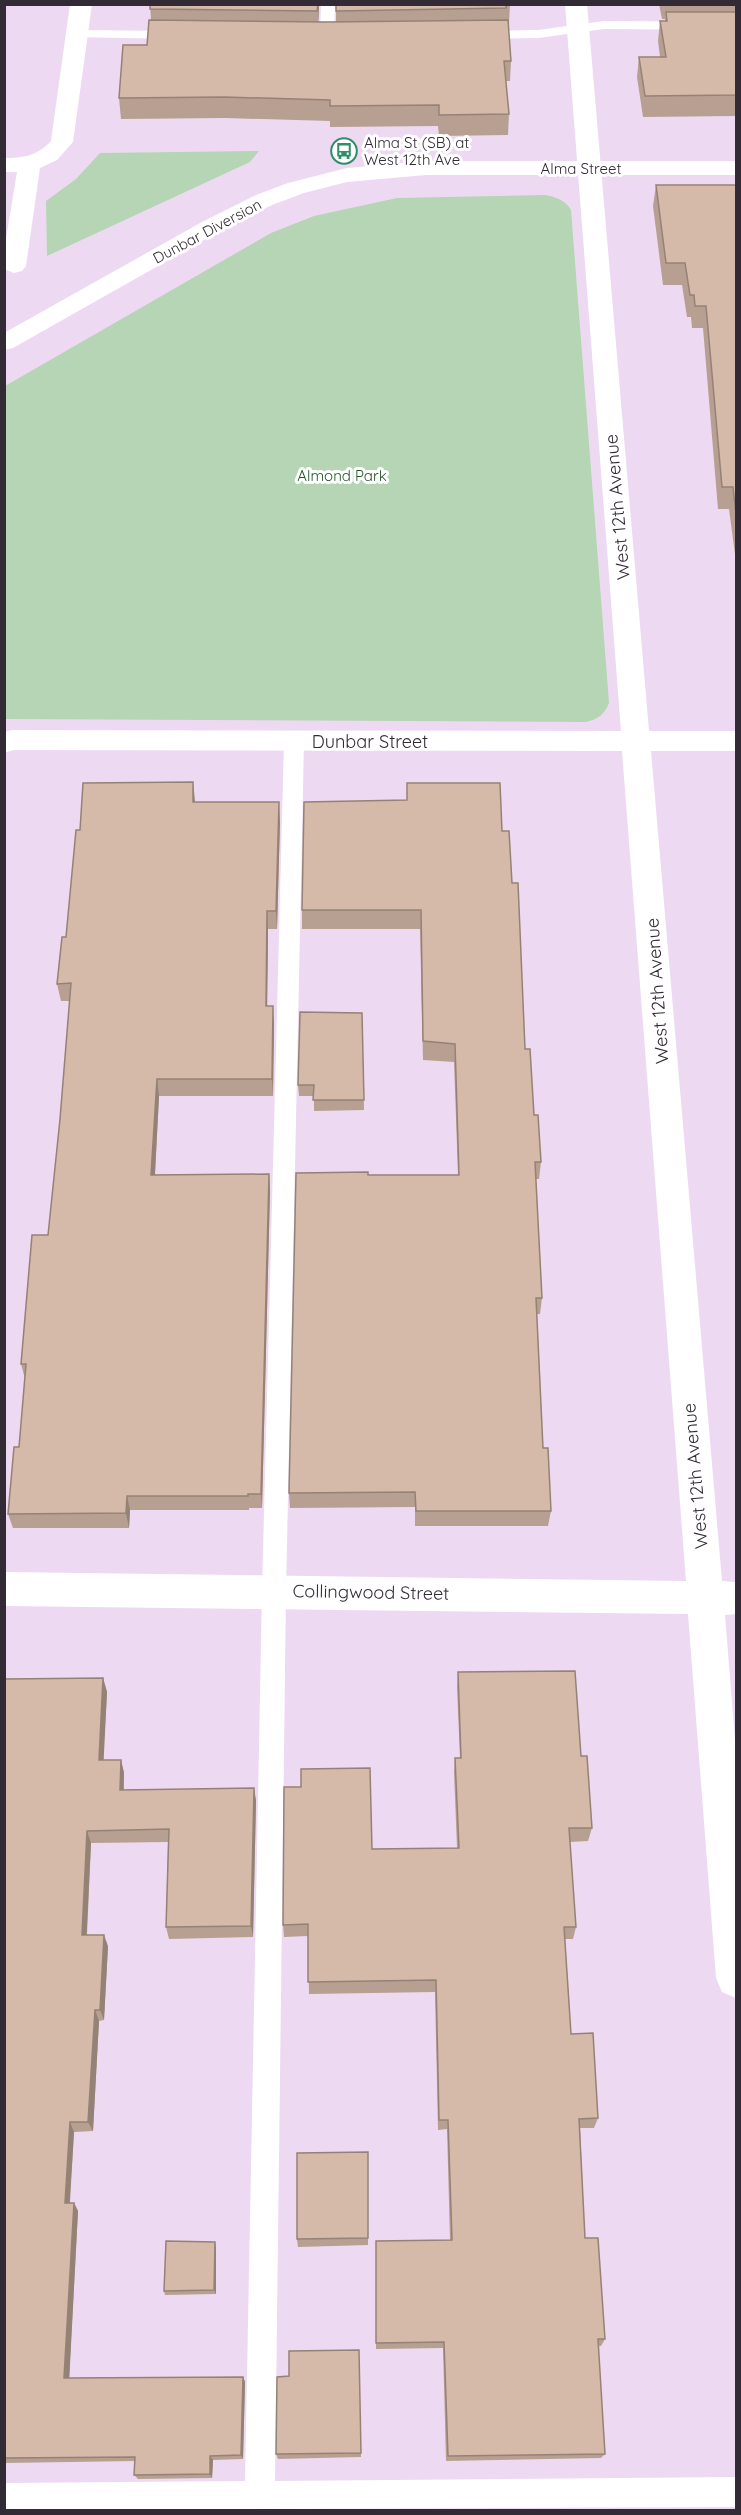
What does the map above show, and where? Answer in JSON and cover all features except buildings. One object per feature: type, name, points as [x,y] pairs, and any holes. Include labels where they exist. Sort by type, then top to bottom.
[{"type":"street","points":[[4,165],[29,165],[46,159],[62,142],[81,4]]},
{"type":"street","name":"West 12th Avenue","points":[[576,4],[638,741],[720,1598],[736,1978]]},
{"type":"street","points":[[14,266],[29,165]]},
{"type":"street","name":"Alma Street","points":[[426,168],[736,168]]},
{"type":"street","name":"Dunbar Diversion","points":[[4,343],[210,227],[264,200],[296,188],[347,175],[426,168]]},
{"type":"street","name":"Dunbar Street","points":[[4,743],[12,740],[736,741]]},
{"type":"street","name":"Collingwood Street","points":[[4,1589],[274,1590],[720,1598]]},
{"type":"lane","points":[[327,37],[328,4]]},
{"type":"lane","points":[[468,35],[538,34],[604,25],[736,26]]},
{"type":"lane","points":[[77,34],[188,35]]},
{"type":"lane","points":[[260,2495],[274,1590],[294,741]]},
{"type":"lane","points":[[4,2498],[736,2492]]},
{"type":"green space","points":[[259,151],[250,162],[47,256],[46,201],[76,179],[100,153]]},
{"type":"green space","name":"Almond Park","points":[[545,195],[560,200],[571,210],[609,703],[603,713],[586,722],[5,719],[5,386],[271,233],[314,216],[397,198]]},
{"type":"place","name":"Alma St (SB) at West 12th Ave","points":[[344,151]]}]
